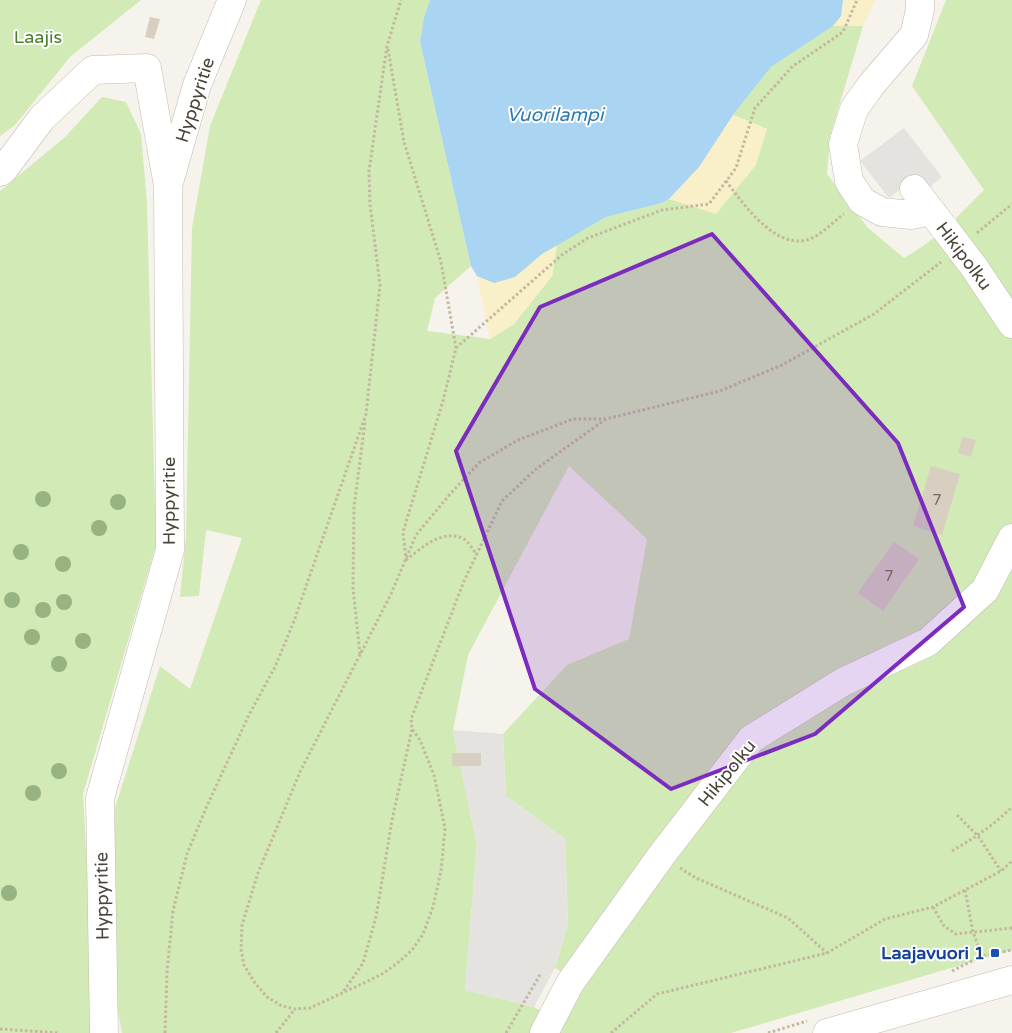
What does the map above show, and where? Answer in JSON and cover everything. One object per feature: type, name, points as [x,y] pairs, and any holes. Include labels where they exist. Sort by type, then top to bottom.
[{"type":"street","name":"Hyppyritie","points":[[104,1033],[100,798],[170,550],[168,186],[197,85],[232,0]]},
{"type":"street","points":[[920,0],[920,10],[914,35],[872,84],[854,109],[844,144],[849,181],[862,201],[882,212],[938,220]]},
{"type":"street","points":[[0,172],[42,118],[93,70],[147,68],[168,186]]},
{"type":"street","name":"Hikipolku","points":[[914,189],[974,268],[1012,324]]},
{"type":"street","name":"Hikipolku","points":[[544,1033],[570,983],[661,856],[751,739],[843,682],[928,642],[985,590],[1012,538]]},
{"type":"street","points":[[840,1031],[1012,980]]},
{"type":"path","points":[[360,655],[353,588],[354,507],[380,286],[370,204],[369,171],[387,46],[401,0]]},
{"type":"path","points":[[456,348],[563,254],[588,238],[662,210],[709,204],[736,168],[755,108],[794,66],[843,32],[857,0]]},
{"type":"path","points":[[387,46],[404,142],[441,262],[456,348],[443,401],[403,532],[406,560]]},
{"type":"path","points":[[726,182],[755,218],[772,232],[794,241],[815,236],[862,201]]},
{"type":"path","points":[[976,234],[1012,204]]},
{"type":"path","points":[[412,728],[420,740],[434,775],[445,828],[441,871],[433,908],[424,934],[412,950],[384,972],[325,1002],[310,1008],[295,1009],[282,1006],[267,997],[255,983],[244,965],[241,949],[242,925],[258,873],[300,772],[391,594],[416,535],[451,493],[479,463],[518,440],[572,419],[606,419],[720,391],[782,365],[874,314],[948,256]]},
{"type":"path","points":[[165,1033],[165,1006],[173,911],[188,854],[206,808],[249,715],[275,667],[294,621],[366,414]]},
{"type":"path","points":[[344,992],[363,962],[376,917],[392,820],[412,728],[411,719],[464,581],[502,501],[536,469],[606,419]]},
{"type":"path","points":[[406,560],[432,540],[451,535],[465,540],[477,555]]},
{"type":"path","points":[[952,851],[978,836],[1012,807]]},
{"type":"path","points":[[957,815],[978,836],[1001,871]]},
{"type":"path","points":[[661,856],[696,878],[788,918],[827,953]]},
{"type":"path","points":[[611,1033],[657,994],[827,953],[885,919],[933,907],[1001,871],[1012,861]]},
{"type":"path","points":[[965,890],[973,932],[982,956]]},
{"type":"path","points":[[933,907],[944,926],[956,934],[1012,928]]},
{"type":"path","points":[[506,1033],[541,973]]},
{"type":"path","points":[[276,1033],[295,1009]]},
{"type":"path","points":[[0,1029],[60,1033]]},
{"type":"highlighted area","points":[[712,234],[898,443],[964,607],[815,734],[671,789],[535,689],[456,451],[540,307]]},
{"type":"green space","name":"Laajis","points":[[0,0],[141,0],[70,57],[15,125],[0,136]]},
{"type":"green space","points":[[261,0],[430,0],[424,17],[420,42],[471,266],[435,298],[427,331],[490,339],[514,324],[552,276],[557,245],[606,217],[662,203],[669,199],[716,213],[767,129],[733,115],[771,67],[833,26],[863,26],[830,136],[827,174],[868,228],[904,258],[926,244],[984,190],[912,86],[946,0],[1012,0],[1012,950],[731,1033],[122,1033],[114,990],[115,808],[160,666],[190,689],[242,538],[206,530],[199,596],[180,597],[186,537],[192,228],[210,126]],"holes":[[[569,466],[647,539],[629,639],[567,665],[503,734],[506,796],[565,839],[568,924],[555,968],[568,976],[552,1017],[534,1007],[465,990],[477,845],[453,730],[468,655]]]},
{"type":"green space","points":[[102,97],[126,102],[141,134],[147,203],[156,545],[83,794],[96,1033],[0,1033],[0,191],[65,137]]},
{"type":"sand","points":[[843,0],[875,0],[863,26],[833,26],[841,16]]},
{"type":"sand","points":[[733,115],[767,129],[756,165],[716,214],[669,199],[699,167]]},
{"type":"sand","points":[[557,245],[552,276],[514,324],[490,339],[477,276],[494,283],[514,277],[542,254]]},
{"type":"shaded area","points":[[904,128],[942,177],[925,191],[902,188],[889,198],[860,161]]},
{"type":"shaded area","points":[[453,730],[503,734],[506,796],[565,839],[568,924],[555,968],[534,1007],[465,990],[477,845]]},
{"type":"water","name":"Vuorilampi","points":[[430,0],[843,0],[841,16],[833,26],[771,67],[733,115],[699,167],[669,199],[662,203],[606,217],[542,254],[515,277],[494,283],[477,276],[471,266],[420,42],[424,17]]},
{"type":"building","points":[[150,17],[160,19],[154,39],[145,37]]},
{"type":"building","points":[[962,437],[976,440],[971,457],[958,453]]},
{"type":"building","points":[[931,466],[960,474],[942,535],[913,526]]},
{"type":"building","points":[[894,542],[919,559],[883,611],[858,593]]},
{"type":"building","points":[[452,753],[481,753],[481,766],[452,766]]},
{"type":"place","name":"Laajavuori 1","points":[[995,953]]}]
